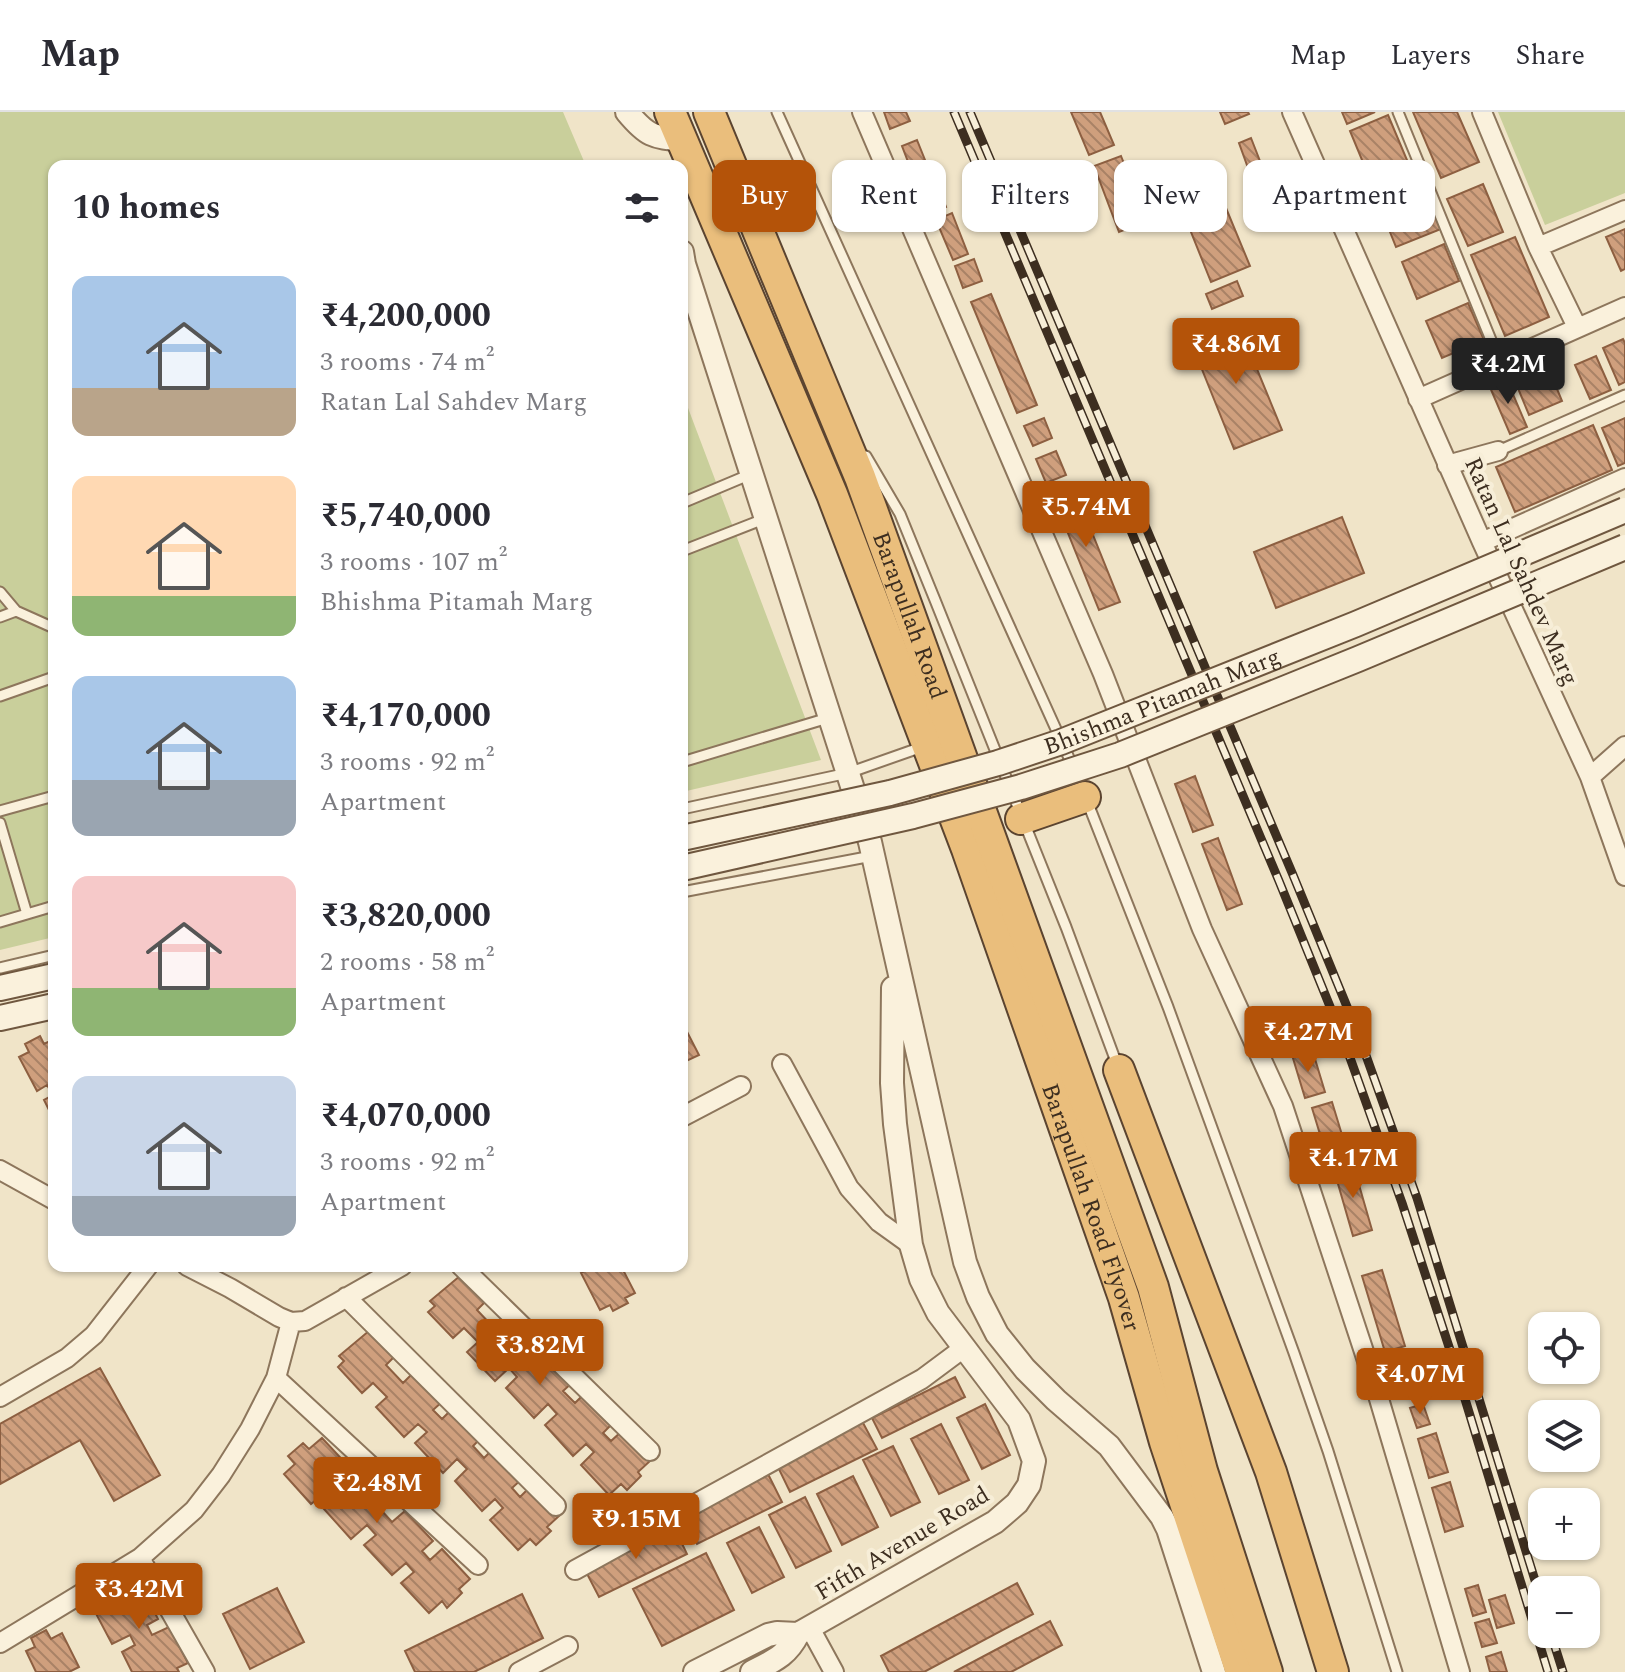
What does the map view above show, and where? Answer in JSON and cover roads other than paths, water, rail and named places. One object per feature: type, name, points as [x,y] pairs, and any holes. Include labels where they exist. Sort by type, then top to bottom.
[{"type":"highway","name":"Barapullah Road","points":[[670,112],[684,160]]},
{"type":"highway","name":"Barapullah Road","points":[[709,112],[860,477],[1095,1126]]},
{"type":"highway","name":"Barapullah Road","points":[[688,170],[832,494],[927,745]]},
{"type":"highway","name":"Barapullah Road Flyover","points":[[927,745],[967,849],[1124,1298],[1165,1442],[1241,1672]]},
{"type":"highway","points":[[1021,819],[1081,786]]},
{"type":"highway","points":[[1119,1070],[1271,1472],[1333,1672]]},
{"type":"highway","points":[[1095,1126],[1135,1113]]},
{"type":"highway","name":"Barapullah Road Flyover","points":[[1095,1126],[1153,1287],[1202,1471],[1267,1672]]},
{"type":"highway","points":[[1125,1207],[1165,1194]]},
{"type":"main road","name":"Bhishma Pitamah Marg","points":[[688,837],[907,789],[1061,742],[1356,624],[1625,510]]},
{"type":"main road","name":"Bhishma Pitamah Marg","points":[[688,867],[913,816],[1021,787],[1120,755],[1625,547]]},
{"type":"main road","points":[[0,988],[48,977]]},
{"type":"main road","points":[[0,1018],[48,1007]]},
{"type":"street","points":[[627,112],[679,160]]},
{"type":"street","points":[[862,112],[1103,674],[1202,929],[1283,1106],[1374,1382],[1460,1672]]},
{"type":"street","name":"Ratan Lal Sahdev Marg","points":[[1292,112],[1447,465],[1590,777],[1625,876]]},
{"type":"street","points":[[1482,112],[1538,247],[1577,327]]},
{"type":"street","points":[[1538,247],[1625,210]]},
{"type":"street","points":[[688,277],[872,856],[965,1262],[978,1297],[997,1334],[1025,1369],[1109,1446],[1162,1517],[1214,1672]]},
{"type":"street","points":[[1418,399],[1625,307]]},
{"type":"street","points":[[1447,465],[1498,451]]},
{"type":"street","points":[[1482,542],[1625,478]]},
{"type":"street","points":[[1590,777],[1625,746]]},
{"type":"street","name":"Fifth Avenue Road","points":[[752,1672],[783,1655],[804,1631],[995,1522],[1017,1503],[1029,1485],[1034,1461],[1019,1420],[938,1313],[921,1279],[911,1245],[893,1097],[893,951]]},
{"type":"street","points":[[782,1064],[849,1188],[879,1222],[911,1245]]},
{"type":"street","points":[[688,1114],[741,1086]]},
{"type":"street","points":[[0,1170],[48,1197]]},
{"type":"street","points":[[0,1397],[67,1358],[94,1335],[143,1272]]},
{"type":"street","points":[[199,1272],[291,1322],[305,1321],[391,1272]]},
{"type":"street","points":[[467,1272],[650,1451]]},
{"type":"street","points":[[346,1297],[556,1506]]},
{"type":"street","points":[[0,1643],[140,1558],[194,1510],[250,1429],[276,1378],[291,1322]]},
{"type":"street","points":[[575,1570],[922,1379],[965,1347]]},
{"type":"street","points":[[276,1378],[478,1565]]},
{"type":"street","points":[[140,1558],[205,1672]]},
{"type":"street","points":[[804,1631],[834,1672]]},
{"type":"street","name":"Fifth Avenue Road","points":[[695,1672],[768,1635],[804,1631]]},
{"type":"street","points":[[519,1672],[568,1646]]},
{"type":"lane","points":[[777,112],[1081,786],[1168,1007],[1289,1339],[1328,1451],[1397,1672]]},
{"type":"lane","points":[[1398,112],[1500,362]]},
{"type":"lane","points":[[816,370],[854,436]]},
{"type":"lane","points":[[1498,451],[1625,395]]},
{"type":"lane","points":[[862,449],[900,514],[1066,927],[1119,1070]]},
{"type":"lane","points":[[688,500],[751,474]]},
{"type":"lane","points":[[688,549],[766,518]]},
{"type":"lane","points":[[0,592],[16,611],[48,625]]},
{"type":"lane","points":[[0,617],[16,611]]},
{"type":"lane","points":[[0,696],[48,679]]},
{"type":"lane","points":[[688,760],[830,718]]},
{"type":"lane","points":[[688,808],[848,773],[927,745]]},
{"type":"lane","points":[[0,811],[48,798]]},
{"type":"lane","points":[[0,823],[27,914]]},
{"type":"lane","points":[[688,891],[872,856]]},
{"type":"lane","points":[[0,922],[48,908]]},
{"type":"lane","points":[[0,968],[48,956]]},
{"type":"railway","points":[[954,112],[1344,1041],[1451,1353],[1548,1672]]},
{"type":"railway","points":[[970,112],[1359,1036],[1417,1198],[1534,1576]]},
{"type":"railway","points":[[1555,1648],[1563,1672]]}]
